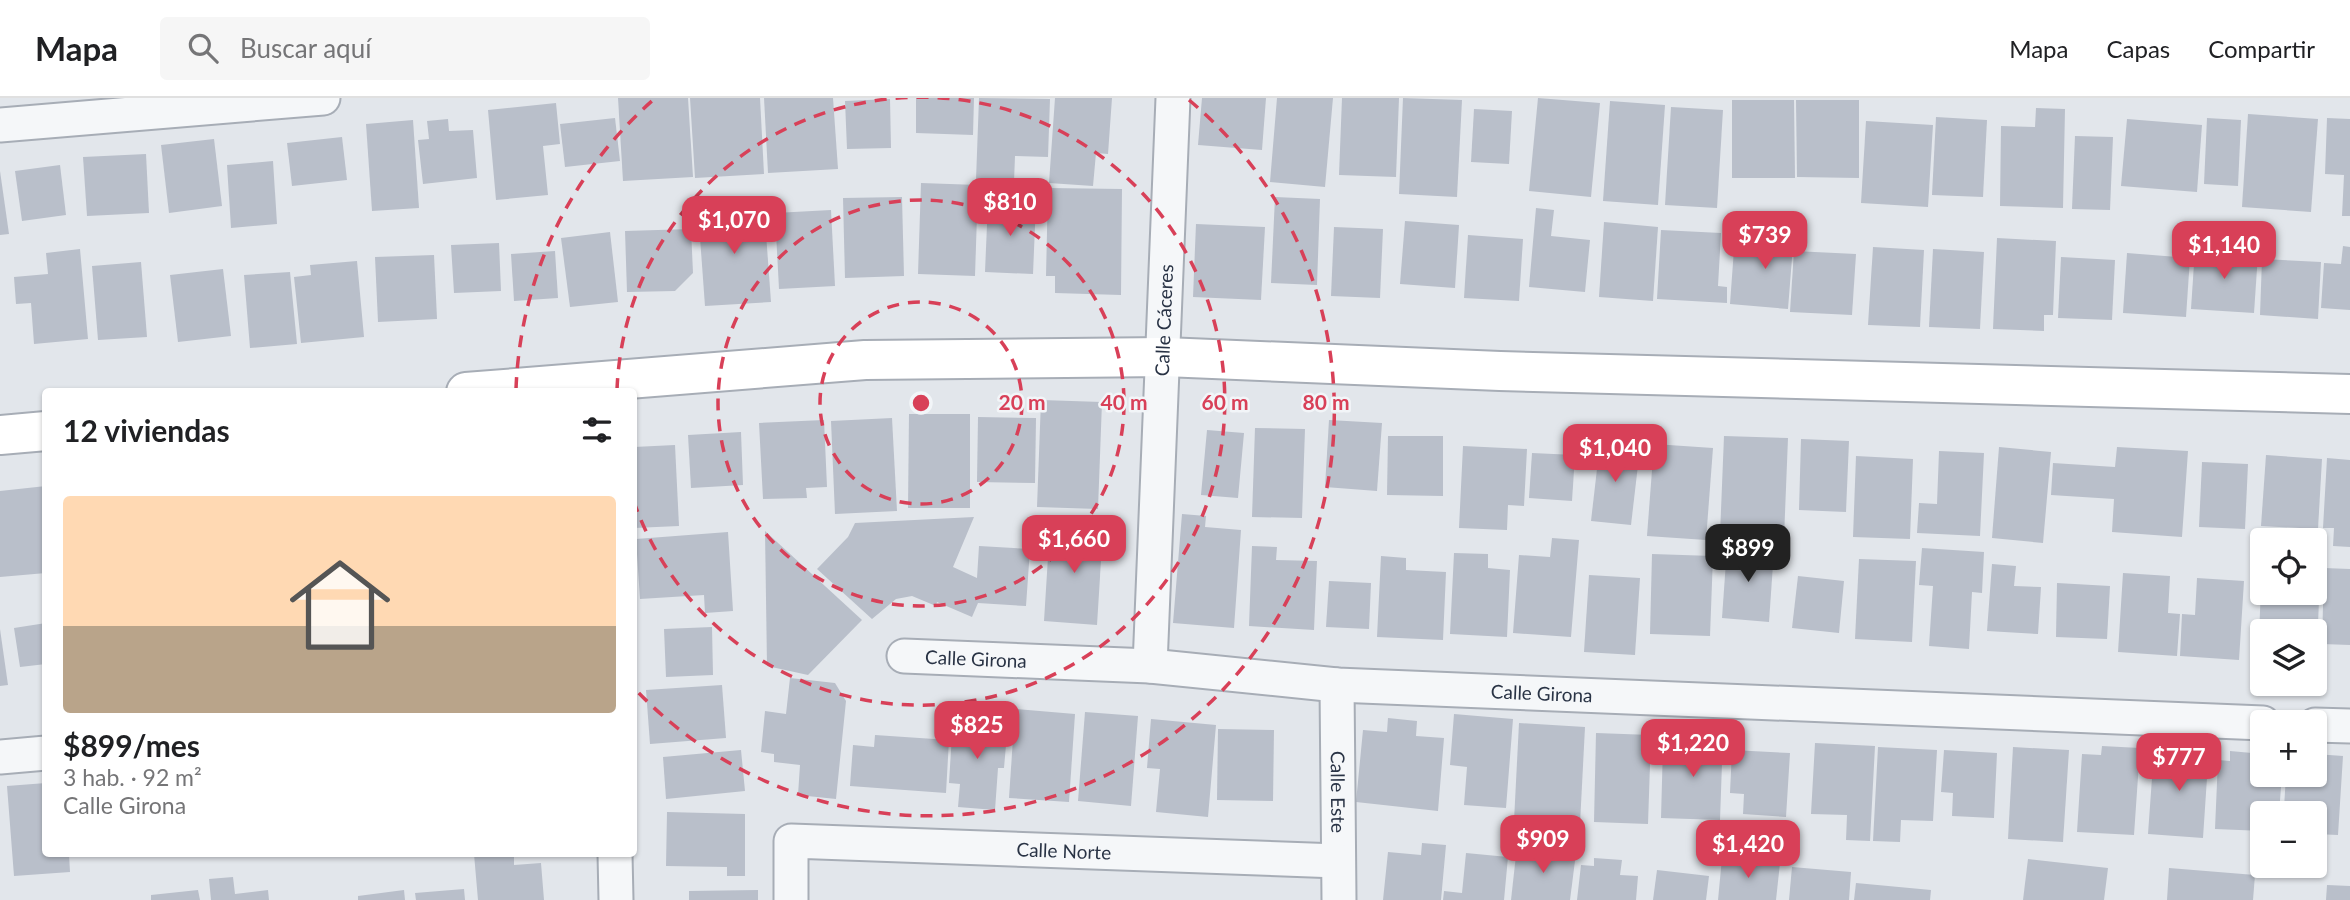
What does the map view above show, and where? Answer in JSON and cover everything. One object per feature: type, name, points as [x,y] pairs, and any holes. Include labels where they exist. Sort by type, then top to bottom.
[{"type":"street","points":[[0,125],[323,98]]},
{"type":"street","name":"Calle Cáceres","points":[[1150,666],[1165,357],[1173,98]]},
{"type":"street","points":[[549,388],[865,360],[1165,357],[1500,371],[2350,394]]},
{"type":"street","points":[[0,435],[42,431]]},
{"type":"street","name":"Calle Girona","points":[[904,656],[1150,666],[1337,685],[2250,722]]},
{"type":"street","name":"Calle Este","points":[[1337,685],[1339,900]]},
{"type":"street","points":[[2327,725],[2350,726]]},
{"type":"street","points":[[0,757],[42,753]]},
{"type":"street","name":"Calle Norte","points":[[791,900],[791,841],[1338,861]]},
{"type":"street","points":[[615,857],[616,900]]},
{"type":"building","points":[[618,98],[688,98],[693,177],[623,181]]},
{"type":"building","points":[[690,98],[760,98],[764,174],[695,178]]},
{"type":"building","points":[[764,98],[833,98],[838,169],[768,173]]},
{"type":"building","points":[[916,98],[974,98],[973,135],[916,133]]},
{"type":"building","points":[[979,98],[1050,99],[1048,157],[1015,156],[1014,182],[976,180]]},
{"type":"building","points":[[1055,98],[1112,98],[1108,154],[1096,153],[1093,186],[1049,183]]},
{"type":"building","points":[[1202,98],[1266,98],[1262,150],[1198,145]]},
{"type":"building","points":[[1277,98],[1333,98],[1325,187],[1270,182]]},
{"type":"building","points":[[1342,98],[1399,98],[1396,177],[1339,175]]},
{"type":"building","points":[[1403,98],[1462,100],[1457,197],[1399,194]]},
{"type":"building","points":[[1538,98],[1600,103],[1591,197],[1529,191]]},
{"type":"building","points":[[890,99],[891,148],[847,149],[845,101]]},
{"type":"building","points":[[1732,100],[1794,100],[1795,178],[1732,178]]},
{"type":"building","points":[[1796,100],[1859,100],[1859,178],[1797,177]]},
{"type":"building","points":[[1610,101],[1665,105],[1658,205],[1603,201]]},
{"type":"building","points":[[556,103],[560,144],[543,146],[548,195],[496,200],[488,110]]},
{"type":"building","points":[[1671,107],[1723,110],[1717,208],[1665,205]]},
{"type":"building","points":[[2036,108],[2065,109],[2063,208],[2000,206],[2001,126],[2035,127]]},
{"type":"building","points":[[1474,109],[1512,111],[1509,164],[1471,162]]},
{"type":"building","points":[[2248,114],[2318,119],[2311,212],[2242,207]]},
{"type":"building","points":[[1936,117],[1987,120],[1983,197],[1932,195]]},
{"type":"building","points":[[615,118],[620,161],[565,167],[560,124]]},
{"type":"building","points":[[2207,118],[2241,120],[2238,186],[2204,184]]},
{"type":"building","points":[[2327,118],[2350,119],[2350,216],[2342,216],[2344,175],[2325,174]]},
{"type":"building","points":[[448,119],[449,131],[473,130],[477,178],[423,184],[418,140],[429,139],[427,121]]},
{"type":"building","points":[[2127,119],[2202,125],[2197,192],[2121,186]]},
{"type":"building","points":[[413,120],[419,208],[372,211],[366,124]]},
{"type":"building","points":[[1866,121],[1933,125],[1928,207],[1861,203]]},
{"type":"building","points":[[2075,136],[2113,137],[2110,210],[2072,209]]},
{"type":"building","points":[[342,137],[347,180],[292,186],[287,143]]},
{"type":"building","points":[[214,139],[222,206],[169,213],[161,145]]},
{"type":"building","points":[[146,154],[149,213],[87,216],[83,157]]},
{"type":"building","points":[[273,161],[277,224],[231,228],[227,165]]},
{"type":"building","points":[[60,165],[66,215],[22,221],[15,171]]},
{"type":"building","points":[[0,171],[9,234],[0,235]]},
{"type":"building","points":[[921,183],[978,185],[975,276],[918,274]]},
{"type":"building","points":[[1048,188],[1122,189],[1121,295],[1055,293],[1055,276],[1046,276]]},
{"type":"building","points":[[902,197],[904,276],[845,278],[843,198]]},
{"type":"building","points":[[1275,197],[1320,199],[1317,285],[1271,283]]},
{"type":"building","points":[[988,201],[1036,203],[1033,274],[985,272]]},
{"type":"building","points":[[764,206],[771,302],[705,306],[698,210]]},
{"type":"building","points":[[1536,208],[1554,210],[1551,236],[1590,240],[1585,292],[1529,287]]},
{"type":"building","points":[[831,210],[835,286],[779,289],[775,213]]},
{"type":"building","points":[[1773,219],[1795,220],[1788,309],[1730,304],[1734,249],[1770,252]]},
{"type":"building","points":[[1405,221],[1459,225],[1455,288],[1400,284]]},
{"type":"building","points":[[1604,222],[1658,227],[1653,301],[1599,297]]},
{"type":"building","points":[[1196,224],[1265,227],[1261,300],[1193,297]]},
{"type":"building","points":[[1334,227],[1383,229],[1380,298],[1331,296]]},
{"type":"building","points":[[691,229],[693,273],[675,291],[627,292],[625,231]]},
{"type":"building","points":[[1661,230],[1721,233],[1718,286],[1727,287],[1727,303],[1657,299]]},
{"type":"building","points":[[610,232],[618,302],[570,307],[561,238]]},
{"type":"building","points":[[1468,235],[1523,239],[1519,301],[1464,298]]},
{"type":"building","points":[[1997,238],[2056,241],[2053,315],[2044,315],[2044,331],[1993,329]]},
{"type":"building","points":[[499,243],[501,291],[454,293],[451,245]]},
{"type":"building","points":[[2343,246],[2350,247],[2350,310],[2321,308],[2324,263],[2341,264]]},
{"type":"building","points":[[1873,247],[1924,250],[1920,327],[1868,325]]},
{"type":"building","points":[[80,249],[88,339],[34,344],[31,303],[16,304],[14,277],[48,274],[46,253]]},
{"type":"building","points":[[1933,249],[1984,252],[1980,329],[1929,327]]},
{"type":"building","points":[[2195,249],[2258,254],[2254,313],[2191,309]]},
{"type":"building","points":[[555,251],[558,298],[514,301],[511,254]]},
{"type":"building","points":[[1794,251],[1856,254],[1852,315],[1790,312]]},
{"type":"building","points":[[2127,253],[2190,258],[2186,317],[2123,313]]},
{"type":"building","points":[[434,255],[437,319],[378,322],[375,257]]},
{"type":"building","points":[[2061,257],[2115,260],[2112,320],[2058,318]]},
{"type":"building","points":[[2262,259],[2321,262],[2318,319],[2260,315]]},
{"type":"building","points":[[357,261],[364,337],[301,343],[294,277],[311,275],[310,265]]},
{"type":"building","points":[[141,262],[147,337],[98,340],[92,266]]},
{"type":"building","points":[[223,269],[231,336],[178,342],[170,275]]},
{"type":"building","points":[[290,272],[297,344],[250,348],[244,275]]},
{"type":"building","points":[[1041,400],[1102,402],[1098,509],[1037,507]]},
{"type":"building","points":[[909,414],[970,414],[970,508],[908,508]]},
{"type":"building","points":[[978,417],[1036,418],[1035,483],[977,482]]},
{"type":"building","points":[[892,418],[897,511],[835,514],[831,421]]},
{"type":"building","points":[[824,420],[827,487],[806,488],[807,498],[763,499],[759,423]]},
{"type":"building","points":[[1329,420],[1382,423],[1377,491],[1325,487]]},
{"type":"building","points":[[1255,428],[1305,429],[1302,518],[1252,517]]},
{"type":"building","points":[[1207,430],[1244,433],[1238,498],[1201,495]]},
{"type":"building","points":[[741,432],[743,485],[691,488],[688,435]]},
{"type":"building","points":[[1388,436],[1443,436],[1443,496],[1387,495]]},
{"type":"building","points":[[1724,436],[1788,438],[1784,538],[1720,535]]},
{"type":"building","points":[[1801,439],[1849,441],[1846,512],[1799,510]]},
{"type":"building","points":[[1600,443],[1640,448],[1631,525],[1591,521]]},
{"type":"building","points":[[1654,444],[1713,448],[1706,540],[1647,536]]},
{"type":"building","points":[[675,445],[679,526],[637,528],[637,447]]},
{"type":"building","points":[[1463,446],[1527,449],[1524,506],[1508,505],[1507,530],[1459,528]]},
{"type":"building","points":[[1999,447],[2051,452],[2043,543],[1992,538]]},
{"type":"building","points":[[2117,447],[2188,451],[2182,537],[2112,532],[2114,499],[2051,495],[2053,463],[2115,467]]},
{"type":"building","points":[[1939,451],[1984,453],[1980,536],[1917,533],[1919,503],[1937,504]]},
{"type":"building","points":[[1532,453],[1575,455],[1572,501],[1529,498]]},
{"type":"building","points":[[2266,455],[2322,459],[2318,528],[2261,526]]},
{"type":"building","points":[[1856,456],[1913,459],[1910,539],[1853,537]]},
{"type":"building","points":[[2327,458],[2350,460],[2350,547],[2333,546],[2334,528],[2323,528]]},
{"type":"building","points":[[2202,462],[2248,464],[2245,529],[2199,527]]},
{"type":"building","points":[[42,486],[42,573],[0,577],[0,491]]},
{"type":"building","points":[[1182,514],[1206,516],[1205,527],[1241,530],[1234,628],[1173,623]]},
{"type":"building","points":[[974,517],[953,567],[977,578],[979,546],[1030,549],[1026,606],[978,603],[972,617],[937,602],[936,606],[912,596],[896,599],[872,619],[817,569],[848,537],[855,523]]},
{"type":"building","points":[[1050,525],[1103,528],[1097,625],[1044,621]]},
{"type":"building","points":[[765,531],[862,620],[808,675],[767,666]]},
{"type":"building","points":[[728,532],[733,611],[705,613],[704,595],[640,599],[637,539]]},
{"type":"building","points":[[1552,538],[1579,540],[1571,637],[1513,633],[1519,555],[1550,557]]},
{"type":"building","points":[[1252,546],[1277,547],[1276,560],[1317,561],[1314,630],[1249,626]]},
{"type":"building","points":[[1727,547],[1774,550],[1769,622],[1722,618]]},
{"type":"building","points":[[1922,548],[1984,552],[1982,593],[1972,592],[1969,649],[1929,646],[1933,586],[1919,585]]},
{"type":"building","points":[[1454,553],[1488,554],[1488,568],[1510,570],[1507,637],[1450,634]]},
{"type":"building","points":[[1652,554],[1713,556],[1710,636],[1650,634]]},
{"type":"building","points":[[1381,556],[1406,558],[1406,570],[1446,572],[1443,640],[1377,637]]},
{"type":"building","points":[[1859,559],[1916,561],[1912,642],[1855,639]]},
{"type":"building","points":[[1992,564],[2016,566],[2014,586],[2041,587],[2038,634],[1987,631]]},
{"type":"building","points":[[2327,568],[2350,569],[2350,645],[2327,644],[2327,619],[2323,619],[2323,605],[2327,605]]},
{"type":"building","points":[[2123,573],[2170,576],[2168,613],[2180,614],[2177,656],[2118,652]]},
{"type":"building","points":[[1589,575],[1640,578],[1635,655],[1584,652]]},
{"type":"building","points":[[1798,576],[1844,581],[1839,633],[1792,628]]},
{"type":"building","points":[[2197,578],[2244,581],[2239,660],[2180,656],[2182,614],[2195,615]]},
{"type":"building","points":[[1329,581],[1371,583],[1369,629],[1326,627]]},
{"type":"building","points":[[2057,583],[2110,586],[2107,639],[2056,637]]},
{"type":"building","points":[[2260,605],[2319,605],[2318,619],[2260,619]]},
{"type":"building","points":[[42,624],[42,664],[20,667],[14,628]]},
{"type":"building","points":[[712,627],[713,675],[666,677],[664,629]]},
{"type":"building","points":[[0,629],[8,685],[0,686]]},
{"type":"building","points":[[790,678],[835,683],[846,701],[836,799],[798,795],[800,765],[774,762],[774,754],[761,752],[765,711],[786,714]]},
{"type":"building","points":[[722,685],[726,738],[650,744],[646,690]]},
{"type":"building","points":[[1015,709],[1075,714],[1069,802],[1009,798]]},
{"type":"building","points":[[1085,712],[1138,716],[1131,806],[1078,801]]},
{"type":"building","points":[[1454,714],[1513,719],[1506,808],[1464,805],[1467,767],[1450,765]]},
{"type":"building","points":[[953,718],[1008,722],[1004,768],[998,768],[995,810],[958,807],[960,784],[949,783]]},
{"type":"building","points":[[1388,718],[1417,721],[1416,736],[1444,738],[1438,811],[1356,802],[1363,730],[1387,732]]},
{"type":"building","points":[[1151,719],[1216,725],[1208,817],[1156,812],[1160,769],[1147,768]]},
{"type":"building","points":[[1519,723],[1585,727],[1580,824],[1514,821]]},
{"type":"building","points":[[1218,729],[1274,730],[1273,801],[1217,800]]},
{"type":"building","points":[[1596,733],[1651,735],[1648,824],[1594,822]]},
{"type":"building","points":[[1693,733],[1723,735],[1720,820],[1661,818],[1663,745],[1692,746]]},
{"type":"building","points":[[875,735],[949,740],[946,793],[850,786],[853,745],[874,747]]},
{"type":"building","points":[[1815,743],[1875,746],[1870,841],[1846,840],[1847,815],[1811,814]]},
{"type":"building","points":[[2102,746],[2140,748],[2134,835],[2077,832],[2082,754],[2101,755]]},
{"type":"building","points":[[2181,746],[2209,748],[2203,838],[2148,834],[2154,750],[2180,752]]},
{"type":"building","points":[[1878,747],[1937,750],[1933,821],[1901,820],[1900,842],[1873,841]]},
{"type":"building","points":[[2013,747],[2069,750],[2063,842],[2008,839]]},
{"type":"building","points":[[741,750],[745,791],[666,799],[663,757]]},
{"type":"building","points":[[1732,750],[1790,753],[1786,817],[1743,814],[1744,794],[1730,793]]},
{"type":"building","points":[[1944,750],[1997,753],[1994,818],[1952,816],[1953,793],[1941,792]]},
{"type":"building","points":[[2230,751],[2250,753],[2250,787],[2281,787],[2280,801],[2250,801],[2250,830],[2215,829],[2218,760],[2230,761]]},
{"type":"building","points":[[2327,755],[2343,756],[2338,835],[2327,835],[2327,801],[2284,801],[2285,787],[2327,787]]},
{"type":"building","points":[[42,783],[42,857],[69,857],[70,872],[14,876],[7,786]]},
{"type":"building","points":[[667,812],[745,814],[745,876],[727,876],[727,867],[666,866]]},
{"type":"building","points":[[1422,843],[1446,845],[1441,900],[1383,900],[1388,852],[1421,855]]},
{"type":"building","points":[[1517,846],[1576,853],[1570,900],[1511,900]]},
{"type":"building","points":[[1466,853],[1508,857],[1504,900],[1443,900],[1444,891],[1462,893]]},
{"type":"building","points":[[474,857],[514,857],[514,865],[541,863],[544,900],[478,900]]},
{"type":"building","points":[[1594,858],[1622,860],[1620,875],[1638,876],[1636,900],[1577,900],[1581,865],[1594,866]]},
{"type":"building","points":[[1722,858],[1780,863],[1776,900],[1718,900]]},
{"type":"building","points":[[2028,859],[2108,868],[2104,900],[2023,900]]},
{"type":"building","points":[[1792,867],[1851,872],[1849,900],[1789,900]]},
{"type":"building","points":[[2169,868],[2250,875],[2250,878],[2255,878],[2253,900],[2167,900]]},
{"type":"building","points":[[1657,870],[1709,876],[1706,900],[1653,900]]},
{"type":"building","points":[[233,877],[235,894],[268,890],[269,900],[211,900],[209,879]]},
{"type":"building","points":[[1856,883],[1931,890],[1930,900],[1854,900]]},
{"type":"building","points":[[2327,885],[2350,886],[2350,900],[2326,900]]},
{"type":"building","points":[[464,889],[465,900],[416,900],[415,893]]},
{"type":"building","points":[[198,890],[200,900],[151,900],[151,895]]},
{"type":"building","points":[[404,890],[405,900],[358,900],[358,896]]},
{"type":"building","points":[[758,890],[758,900],[689,900],[689,891]]}]
